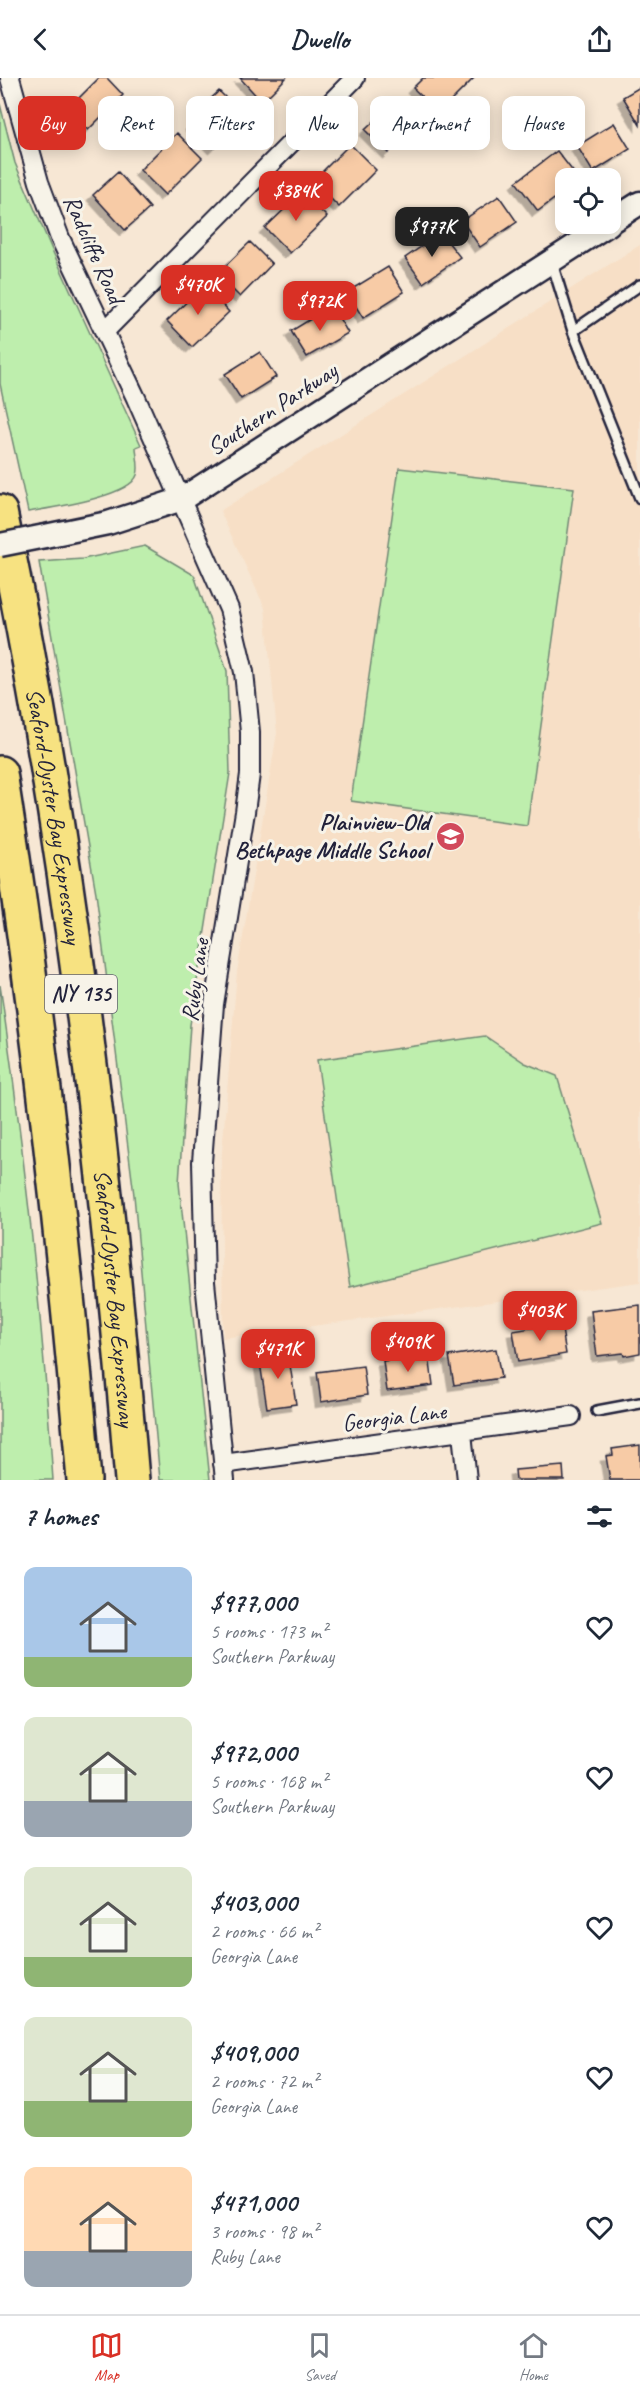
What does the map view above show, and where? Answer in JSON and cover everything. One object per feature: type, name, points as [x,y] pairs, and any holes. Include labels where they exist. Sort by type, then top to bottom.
[{"type":"highway","name":"Seaford-Oyster Bay Expressway","points":[[0,512],[39,713],[83,1012],[118,1315],[132,1480]]},
{"type":"highway","name":"Seaford-Oyster Bay Expressway","points":[[0,772],[38,1029],[55,1169],[72,1330],[84,1480]]},
{"type":"street","name":"Radcliffe Road","points":[[10,78],[39,182],[60,238],[182,499]]},
{"type":"street","points":[[105,331],[355,78]]},
{"type":"street","name":"Southern Parkway","points":[[621,216],[640,203]]},
{"type":"street","name":"Southern Parkway","points":[[0,545],[108,523],[182,499],[593,234]]},
{"type":"street","name":"Ruby Lane","points":[[182,499],[230,609],[244,672],[250,732],[250,774],[245,812],[214,1004],[202,1162],[205,1282],[224,1472]]},
{"type":"street","name":"Georgia Lane","points":[[224,1472],[571,1416]]},
{"type":"street","points":[[462,1433],[467,1480]]},
{"type":"lane","points":[[551,261],[573,331],[640,498]]},
{"type":"lane","points":[[573,331],[640,285]]},
{"type":"lane","points":[[597,1411],[640,1403]]},
{"type":"shaded area","name":"Plainview-Old Bethpage Middle School","points":[[640,245],[640,1282],[223,1338],[221,1164],[237,972],[277,733],[265,608],[220,511]]},
{"type":"green space","points":[[0,104],[15,163],[141,445],[136,447],[137,475],[131,483],[120,490],[88,500],[28,512],[0,384]]},
{"type":"green space","points":[[399,468],[574,488],[527,826],[351,801]]},
{"type":"green space","points":[[145,546],[194,575],[227,671],[230,773],[190,1025],[179,1183],[210,1480],[160,1480],[134,1195],[96,893],[39,562],[83,559]]},
{"type":"green space","points":[[0,985],[31,1232],[53,1480],[0,1480]]},
{"type":"green space","points":[[485,1036],[525,1063],[557,1076],[602,1223],[350,1287],[317,1060]]},
{"type":"building","points":[[99,78],[107,78],[123,95],[98,96],[98,120],[88,130],[86,128],[86,96],[81,96]]},
{"type":"building","points":[[240,78],[286,78],[268,96],[256,96]]},
{"type":"building","points":[[423,78],[474,78],[456,96],[421,96],[413,88]]},
{"type":"building","points":[[640,87],[640,125],[623,97]]},
{"type":"building","points":[[219,91],[224,96],[214,96]]},
{"type":"building","points":[[614,123],[630,149],[599,168],[591,168],[579,150],[585,150],[585,141]]},
{"type":"building","points":[[370,125],[370,135],[365,130]]},
{"type":"building","points":[[177,133],[186,142],[186,150],[194,150],[202,158],[165,195],[140,170],[160,150],[174,150],[174,136]]},
{"type":"building","points":[[344,150],[356,150],[376,170],[339,207],[313,181]]},
{"type":"building","points":[[557,151],[570,168],[555,168],[555,198],[538,211],[516,182]]},
{"type":"building","points":[[118,172],[150,208],[125,230],[93,195]]},
{"type":"building","points":[[302,192],[327,217],[290,253],[265,228]]},
{"type":"building","points":[[499,196],[517,222],[480,247],[462,221]]},
{"type":"building","points":[[441,233],[460,257],[423,283],[405,258]]},
{"type":"building","points":[[250,242],[272,264],[240,297],[217,274]]},
{"type":"building","points":[[388,267],[404,292],[363,318],[347,292]]},
{"type":"building","points":[[204,285],[229,312],[192,347],[167,321]]},
{"type":"building","points":[[332,306],[348,333],[307,357],[291,331]]},
{"type":"building","points":[[260,352],[276,377],[241,399],[225,374]]},
{"type":"building","points":[[640,1305],[640,1353],[624,1356],[623,1353],[597,1356],[591,1311]]},
{"type":"building","points":[[561,1323],[566,1354],[518,1362],[513,1331]]},
{"type":"building","points":[[496,1349],[501,1378],[454,1385],[449,1356]]},
{"type":"building","points":[[288,1352],[296,1404],[267,1408],[259,1356]]},
{"type":"building","points":[[429,1355],[433,1385],[387,1391],[383,1361]]},
{"type":"building","points":[[363,1366],[367,1395],[321,1402],[317,1372]]},
{"type":"building","points":[[640,1445],[640,1480],[610,1480],[606,1456],[613,1455],[612,1449]]},
{"type":"building","points":[[563,1466],[564,1480],[516,1480],[515,1470]]},
{"type":"place","name":"Plainview-Old Bethpage Middle School","points":[[450,836]]}]
